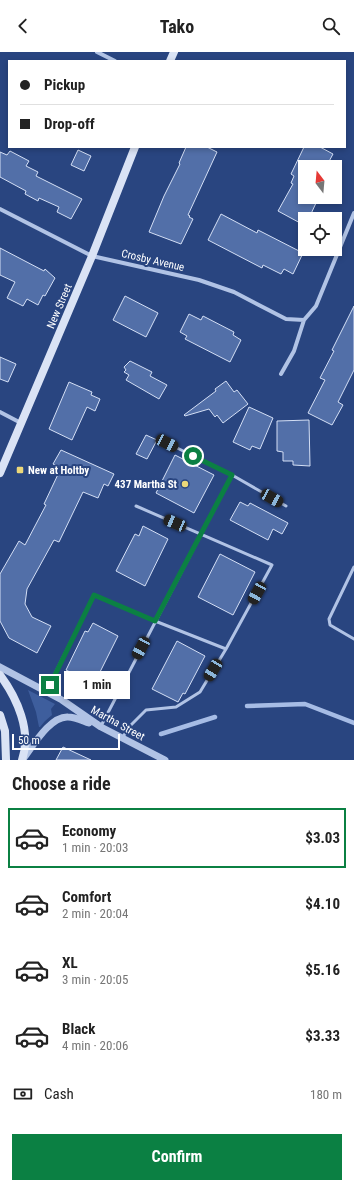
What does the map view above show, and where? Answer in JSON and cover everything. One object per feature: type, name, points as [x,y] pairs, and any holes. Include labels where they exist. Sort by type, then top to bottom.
[{"type":"main road","name":"New Street","points":[[0,473],[92,256],[136,148]]},
{"type":"main road","points":[[0,675],[14,697],[22,722],[24,737],[23,759]]},
{"type":"main road","points":[[0,715],[4,731],[6,760]]},
{"type":"street","points":[[97,52],[113,60]]},
{"type":"street","name":"Crosby Avenue","points":[[0,209],[92,256],[199,280],[234,292],[286,319],[304,320]]},
{"type":"street","points":[[281,374],[294,351],[304,320],[316,306],[354,213]]},
{"type":"street","points":[[0,412],[21,423]]},
{"type":"street","name":"Martha Street","points":[[0,667],[62,700],[100,727],[165,760]]},
{"type":"street","points":[[23,759],[48,727],[60,718],[72,717],[100,727]]},
{"type":"lane","points":[[167,443],[232,475],[286,506]]},
{"type":"lane","points":[[100,727],[232,475]]},
{"type":"lane","points":[[122,738],[146,710],[176,707],[200,692],[226,649],[272,565],[136,506]]},
{"type":"lane","points":[[354,567],[329,619],[330,625],[354,639]]},
{"type":"lane","points":[[46,692],[94,595],[226,649]]},
{"type":"shaded area","points":[[28,690],[55,704],[51,709],[52,715],[40,727],[39,727],[36,712]]},
{"type":"building","points":[[186,148],[209,148],[217,152],[188,215],[193,219],[181,244],[149,232],[164,196],[180,164],[179,163]]},
{"type":"building","points":[[304,148],[322,148],[333,154],[330,160],[298,160],[298,204],[316,204],[312,212],[298,212],[298,222],[278,211],[293,184],[291,183],[294,176],[291,174]]},
{"type":"building","points":[[78,150],[91,156],[84,171],[71,165]]},
{"type":"building","points":[[10,151],[29,161],[26,166],[38,172],[36,176],[82,199],[71,219],[57,212],[59,207],[39,198],[38,201],[25,194],[26,191],[0,177],[0,152],[7,155]]},
{"type":"building","points":[[221,214],[257,233],[258,230],[298,250],[298,256],[302,256],[293,274],[284,269],[281,274],[263,265],[262,268],[208,240]]},
{"type":"building","points":[[0,248],[44,271],[45,269],[55,278],[38,305],[27,299],[23,306],[7,298],[15,282],[0,275]]},
{"type":"building","points":[[125,296],[158,313],[146,337],[113,320]]},
{"type":"building","points":[[354,306],[354,370],[338,402],[343,405],[332,425],[308,413],[325,380],[320,378],[334,351],[332,350]]},
{"type":"building","points":[[189,314],[201,320],[203,316],[234,332],[233,335],[241,340],[230,362],[185,339],[187,336],[180,332]]},
{"type":"building","points":[[0,357],[16,364],[8,382],[0,379]]},
{"type":"building","points":[[130,361],[152,372],[150,376],[167,385],[159,399],[126,380],[129,375],[124,372],[126,370],[124,367]]},
{"type":"building","points":[[226,381],[234,392],[237,390],[248,404],[223,423],[217,415],[215,417],[209,409],[185,416],[184,415],[216,391],[215,389]]},
{"type":"building","points":[[69,382],[92,392],[91,395],[100,399],[95,411],[87,407],[72,440],[49,429]]},
{"type":"building","points":[[249,407],[273,418],[260,449],[252,446],[250,450],[233,442]]},
{"type":"building","points":[[309,420],[310,466],[293,465],[293,461],[283,461],[283,452],[277,451],[277,421]]},
{"type":"building","points":[[146,435],[157,440],[147,459],[136,454]]},
{"type":"building","points":[[61,450],[114,474],[108,486],[104,484],[98,498],[83,492],[59,542],[54,540],[27,589],[25,604],[32,617],[51,626],[37,653],[9,638],[0,621],[0,574],[19,541],[25,545],[46,505],[44,504],[61,468],[53,464]]},
{"type":"building","name":"437 Martha St","points":[[175,455],[214,475],[194,513],[156,493]]},
{"type":"building","points":[[240,502],[248,506],[250,503],[288,523],[282,534],[273,529],[268,540],[230,520]]},
{"type":"building","points":[[143,526],[168,539],[145,586],[116,571],[135,534],[139,536]]},
{"type":"building","points":[[220,554],[255,572],[233,615],[198,597]]},
{"type":"building","points":[[93,623],[118,636],[94,684],[66,670],[85,631],[88,632]]},
{"type":"building","points":[[177,641],[205,656],[185,694],[183,693],[178,702],[152,689]]},
{"type":"building","points":[[63,747],[91,760],[56,760]]},
{"type":"waterway","points":[[247,706],[305,704],[354,723]]},
{"type":"waterway","points":[[161,734],[215,717]]},
{"type":"place","name":"New at Holtby","points":[[20,470]]},
{"type":"place","name":"437 Martha St","points":[[185,484]]},
{"type":"route","points":[[50,685],[94,595],[155,621],[232,475],[193,456]]}]
